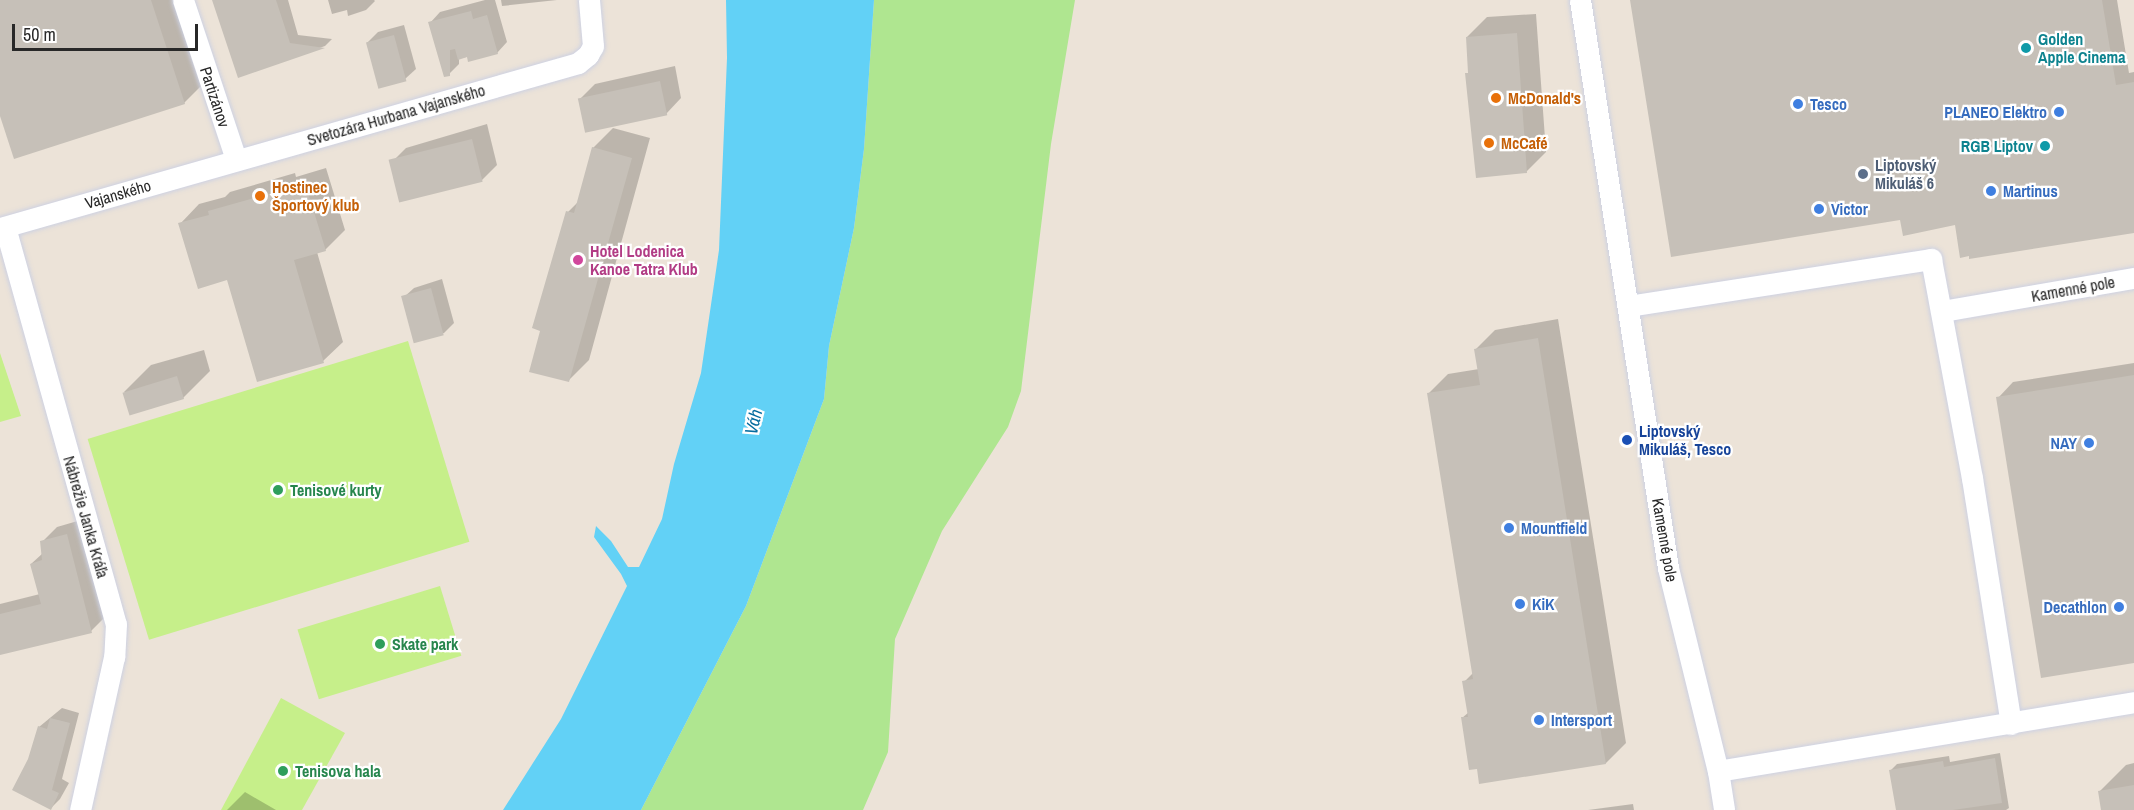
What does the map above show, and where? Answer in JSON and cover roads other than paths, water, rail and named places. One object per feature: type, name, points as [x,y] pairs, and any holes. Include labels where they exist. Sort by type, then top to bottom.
[{"type":"street","name":"Partizánov","points":[[183,0],[236,159]]},
{"type":"street","name":"Svetozára Hurbana Vajanského","points":[[236,159],[578,63],[588,56],[593,46],[589,0]]},
{"type":"street","name":"Kamenné pole","points":[[1580,0],[1668,568],[1718,771],[1724,810]]},
{"type":"street","name":"Vajanského","points":[[2,227],[236,159]]},
{"type":"street","name":"Nábrežie Janka Kráľa","points":[[2,227],[116,624],[114,657],[80,810]]},
{"type":"street","points":[[1628,306],[1931,259],[1975,496],[2011,724]]},
{"type":"street","name":"Kamenné pole","points":[[1942,311],[2134,278]]},
{"type":"street","points":[[1718,771],[2134,702]]},
{"type":"street","name":"Kamenné pole","points":[[1718,771],[1740,810]]},
{"type":"water","name":"Váh","points":[[726,0],[874,0],[864,149],[854,228],[829,346],[824,399],[746,606],[641,810],[503,810],[561,719],[627,586],[594,537],[596,526],[611,541],[628,567],[639,567],[662,519],[674,464],[701,373],[719,250],[727,58]]},
{"type":"place","name":"Golden Apple Cinema","points":[[2026,48]]},
{"type":"place","name":"McDonald's","points":[[1496,98]]},
{"type":"place","name":"Tesco","points":[[1798,104]]},
{"type":"place","name":"PLANEO Elektro","points":[[2059,112]]},
{"type":"place","name":"McCafé","points":[[1489,143]]},
{"type":"place","name":"RGB Liptov","points":[[2045,146]]},
{"type":"place","name":"Liptovský Mikuláš 6","points":[[1863,174]]},
{"type":"place","name":"Martinus","points":[[1991,191]]},
{"type":"place","name":"Hostinec Športový klub","points":[[260,196]]},
{"type":"place","name":"Victor","points":[[1819,209]]},
{"type":"place","name":"Hotel Lodenica Kanoe Tatra Klub","points":[[578,260]]},
{"type":"place","name":"Liptovský Mikuláš, Tesco","points":[[1627,440]]},
{"type":"place","name":"NAY","points":[[2089,443]]},
{"type":"place","name":"Tenisové kurty","points":[[278,490]]},
{"type":"place","name":"Mountfield","points":[[1509,528]]},
{"type":"place","name":"KiK","points":[[1520,604]]},
{"type":"place","name":"Decathlon","points":[[2119,607]]},
{"type":"place","name":"Skate park","points":[[380,644]]},
{"type":"place","name":"Intersport","points":[[1539,720]]},
{"type":"place","name":"Tenisova hala","points":[[283,771]]}]
